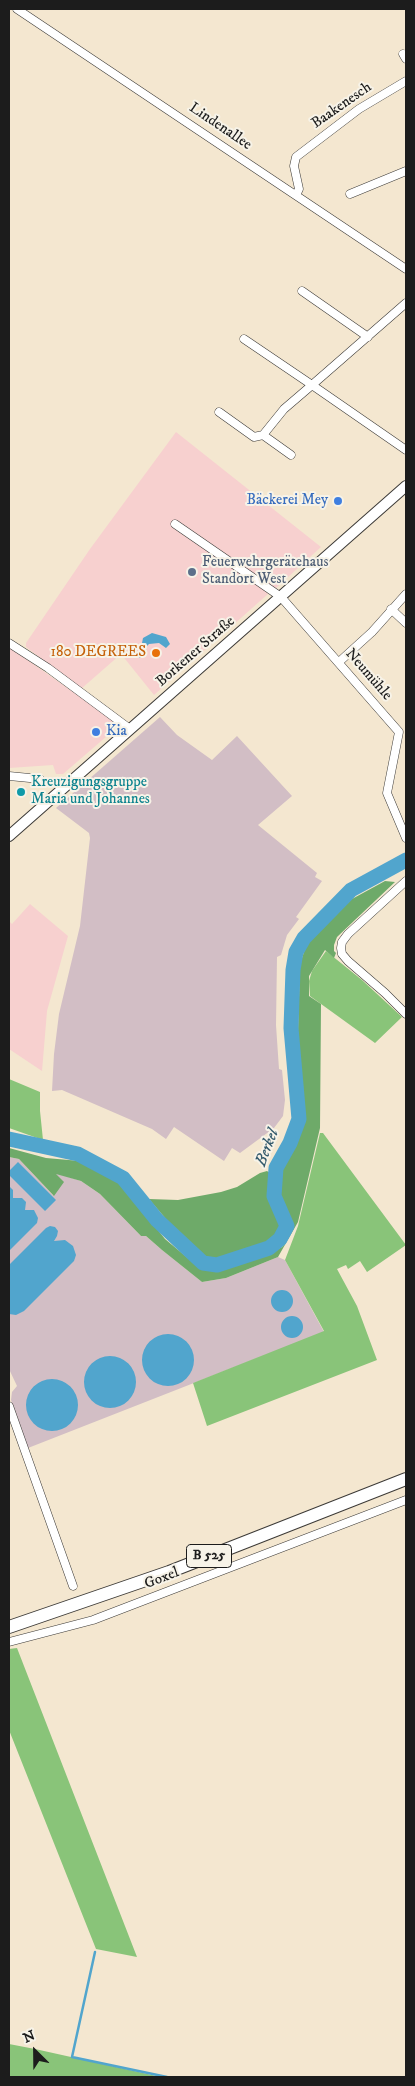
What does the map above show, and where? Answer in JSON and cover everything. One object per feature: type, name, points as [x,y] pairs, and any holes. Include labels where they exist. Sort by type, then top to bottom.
[{"type":"main road","name":"B 525","points":[[9,1627],[169,1572],[406,1479]]},
{"type":"street","name":"Lindenallee","points":[[17,9],[406,269]]},
{"type":"street","name":"Baakenesch","points":[[296,157],[359,109],[406,81]]},
{"type":"street","points":[[289,150],[296,157],[294,166],[299,189],[296,195]]},
{"type":"street","points":[[350,194],[406,171]]},
{"type":"street","points":[[302,291],[368,337]]},
{"type":"street","points":[[263,436],[284,409],[406,303]]},
{"type":"street","points":[[244,339],[406,450]]},
{"type":"street","points":[[218,412],[254,437],[263,436],[291,455]]},
{"type":"street","name":"Borkener Straße","points":[[9,836],[406,486]]},
{"type":"street","points":[[175,524],[281,598]]},
{"type":"street","points":[[339,662],[372,632],[406,594]]},
{"type":"street","name":"Neumühle","points":[[281,598],[399,732],[387,793],[406,838]]},
{"type":"street","points":[[391,609],[406,623]]},
{"type":"street","points":[[9,643],[48,668],[130,729]]},
{"type":"street","points":[[9,776],[40,779]]},
{"type":"street","points":[[406,881],[348,934],[342,942],[341,948],[342,954],[348,961],[386,993],[406,1014]]},
{"type":"street","points":[[9,1406],[55,1530],[73,1586]]},
{"type":"street","name":"Goxel","points":[[9,1642],[93,1620],[406,1500]]},
{"type":"shaded area","points":[[176,432],[321,547],[275,589],[252,578],[268,594],[154,695],[121,654],[81,689],[26,647],[26,643],[90,549]]},
{"type":"shaded area","points":[[9,647],[106,715],[113,722],[114,730],[63,774],[56,774],[53,765],[9,768]]},
{"type":"shaded area","points":[[160,717],[177,735],[212,760],[237,736],[292,796],[258,825],[317,873],[315,877],[322,881],[296,917],[299,919],[287,935],[281,955],[277,957],[276,1025],[279,1069],[282,1070],[285,1100],[283,1116],[274,1128],[240,1153],[232,1148],[224,1161],[174,1127],[166,1139],[152,1129],[62,1090],[52,1091],[59,1014],[80,926],[90,838],[89,833],[56,808]]},
{"type":"shaded area","points":[[30,904],[68,936],[47,1011],[42,1071],[9,1049],[9,921],[12,924]]},
{"type":"shaded area","points":[[9,1157],[19,1159],[53,1195],[56,1173],[81,1181],[100,1194],[141,1236],[146,1236],[202,1282],[226,1278],[278,1257],[285,1260],[324,1332],[28,1448],[11,1400],[12,1392],[17,1386],[9,1369]]},
{"type":"green space","points":[[385,881],[395,882],[337,937],[334,945],[336,953],[334,958],[325,950],[309,976],[309,996],[321,1004],[320,1128],[298,1222],[278,1257],[226,1278],[202,1282],[146,1236],[141,1236],[100,1194],[81,1181],[56,1174],[64,1182],[54,1196],[19,1159],[9,1157],[9,1148],[46,1158],[80,1161],[89,1165],[122,1185],[165,1239],[202,1270],[225,1269],[254,1258],[261,1258],[282,1247],[287,1241],[291,1222],[278,1195],[279,1182],[283,1165],[295,1148],[305,1119],[298,1031],[300,964],[306,946],[316,932],[352,899]]},
{"type":"green space","points":[[326,951],[362,980],[402,1017],[375,1043],[310,996],[309,981],[312,971]]},
{"type":"green space","points":[[9,1079],[40,1092],[43,1140],[9,1128]]},
{"type":"green space","points":[[320,1133],[323,1133],[406,1245],[367,1272],[360,1261],[348,1269],[346,1265],[337,1269],[357,1306],[377,1360],[207,1426],[193,1383],[324,1331],[285,1260],[298,1226]]},
{"type":"green space","points":[[267,1171],[270,1173],[269,1199],[278,1215],[280,1230],[270,1242],[214,1259],[204,1257],[188,1245],[149,1199],[178,1200],[221,1192],[237,1187],[260,1173]]},
{"type":"green space","points":[[17,1648],[137,1957],[96,1949],[9,1730],[9,1649]]},
{"type":"green space","points":[[9,2044],[35,2049],[161,2077],[9,2077]]},
{"type":"water","points":[[152,633],[166,637],[170,644],[166,648],[159,643],[149,644],[144,649],[142,658],[139,658],[143,638]]},
{"type":"water","points":[[18,1162],[56,1200],[45,1211],[9,1175],[9,1171]]},
{"type":"water","points":[[9,1186],[13,1190],[13,1198],[22,1198],[26,1202],[25,1210],[34,1210],[38,1218],[37,1223],[9,1251]]},
{"type":"water","points":[[50,1226],[55,1227],[58,1231],[54,1241],[65,1240],[73,1246],[76,1255],[74,1261],[24,1311],[16,1315],[9,1314],[9,1265]]},
{"type":"water","points":[[282,1290],[290,1293],[293,1301],[290,1309],[282,1312],[274,1309],[271,1301],[274,1293]]},
{"type":"water","points":[[292,1316],[300,1319],[303,1327],[300,1335],[292,1338],[284,1335],[281,1327],[284,1319]]},
{"type":"water","points":[[168,1334],[178,1336],[186,1342],[192,1350],[194,1360],[192,1370],[186,1378],[178,1384],[168,1386],[158,1384],[150,1378],[144,1370],[142,1360],[144,1350],[150,1342],[158,1336]]},
{"type":"water","points":[[110,1356],[120,1358],[128,1364],[134,1372],[136,1382],[134,1392],[128,1400],[120,1406],[110,1408],[100,1406],[92,1400],[86,1392],[84,1382],[86,1372],[92,1364],[100,1358]]},
{"type":"water","points":[[52,1379],[62,1381],[70,1387],[76,1395],[78,1405],[76,1415],[70,1423],[62,1429],[52,1431],[42,1429],[34,1423],[28,1415],[26,1405],[28,1395],[34,1387],[42,1381]]},
{"type":"waterway","name":"Berkel","points":[[9,1139],[78,1154],[123,1178],[157,1220],[203,1263],[217,1265],[269,1248],[280,1239],[287,1226],[274,1196],[276,1168],[290,1143],[299,1119],[291,1028],[293,970],[296,952],[304,938],[351,890],[406,860]]},
{"type":"waterway","points":[[95,1952],[72,2057],[167,2077]]},
{"type":"place","name":"Bäckerei Mey","points":[[338,501]]},
{"type":"place","name":"Feuerwehrgerätehaus Standort West","points":[[192,572]]},
{"type":"place","name":"180 DEGREES","points":[[156,653]]},
{"type":"place","name":"Kia","points":[[96,732]]},
{"type":"place","name":"Kreuzigungsgruppe Maria und Johannes","points":[[21,792]]}]
